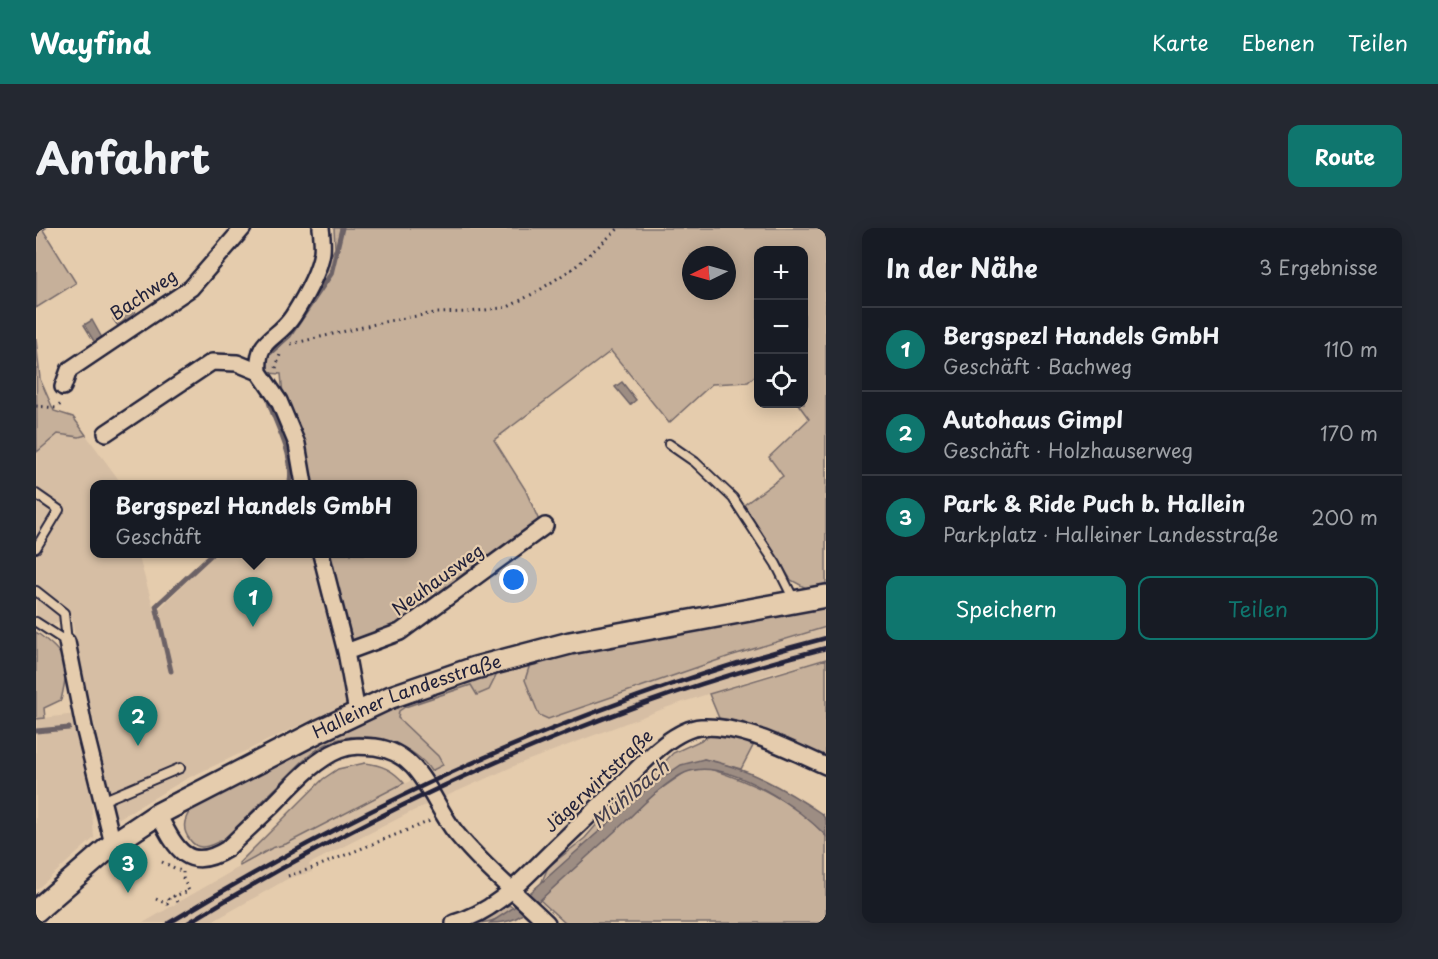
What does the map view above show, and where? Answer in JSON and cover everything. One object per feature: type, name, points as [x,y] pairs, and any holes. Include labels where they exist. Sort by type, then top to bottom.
[{"type":"main road","name":"Halleiner Landesstraße","points":[[36,911],[113,844],[158,814],[357,712],[433,681],[514,657],[570,644],[826,596]]},
{"type":"street","name":"Bachweg","points":[[63,387],[69,370],[191,288],[243,228]]},
{"type":"street","points":[[303,480],[297,444],[279,400],[259,372],[258,357],[262,346],[292,317],[316,272],[322,251],[321,228]]},
{"type":"street","points":[[106,433],[212,362],[237,363],[259,372]]},
{"type":"street","name":"Neuhausweg","points":[[346,652],[400,632],[545,526]]},
{"type":"street","points":[[322,558],[346,652],[357,712]]},
{"type":"street","points":[[67,642],[84,727],[113,844]]},
{"type":"street","name":"Jägerwirtstraße","points":[[454,923],[467,920],[516,893],[649,758],[674,737],[698,727],[720,727],[747,733],[826,766]]},
{"type":"street","points":[[158,814],[173,844],[180,852],[193,859],[214,857],[227,849],[320,761],[340,750],[359,745],[381,748],[397,754],[411,764],[420,774],[455,832],[481,861],[547,923]]},
{"type":"lane","points":[[669,444],[695,462],[733,498],[776,564],[795,602]]},
{"type":"lane","points":[[36,494],[59,510],[36,548]]},
{"type":"lane","points":[[36,591],[64,613],[67,642]]},
{"type":"lane","points":[[36,622],[67,642]]},
{"type":"lane","points":[[102,801],[180,768]]},
{"type":"path","points":[[274,394],[276,365],[280,352],[291,343],[435,313],[470,312],[508,307],[575,267],[619,228]]},
{"type":"path","points":[[36,406],[56,408],[62,403],[63,387]]},
{"type":"path","points":[[425,813],[435,828]]},
{"type":"path","points":[[288,876],[430,821]]},
{"type":"path","points":[[156,899],[167,904],[174,896],[189,891],[183,878],[183,872],[162,862]]},
{"type":"path","points":[[174,896],[178,902]]},
{"type":"shaded area","points":[[36,228],[46,228],[43,230],[76,283],[36,308]]},
{"type":"shaded area","points":[[334,228],[826,228],[826,584],[806,588],[791,580],[744,505],[783,476],[769,457],[809,419],[801,408],[808,408],[808,246],[754,246],[754,377],[748,382],[712,384],[669,423],[611,351],[494,440],[525,489],[540,523],[400,628],[350,644],[329,558],[417,558],[417,480],[310,480],[283,395],[281,374],[268,373],[267,357],[270,346],[325,267],[335,248]]},
{"type":"shaded area","points":[[131,306],[136,313],[118,326],[113,319]]},
{"type":"shaded area","points":[[92,320],[102,338],[95,343],[84,325]]},
{"type":"shaded area","points":[[36,339],[40,379],[54,411],[73,417],[86,435],[79,437],[58,434],[37,452]]},
{"type":"shaded area","points":[[622,382],[636,400],[630,405],[615,387]]},
{"type":"shaded area","points":[[58,434],[79,437],[86,435],[119,480],[90,480],[90,558],[139,558],[155,613],[211,558],[314,558],[336,636],[343,674],[345,704],[186,779],[116,820],[72,618],[50,626],[36,616],[36,452]]},
{"type":"shaded area","points":[[826,604],[826,627],[730,656],[548,719],[539,715],[525,680],[531,661]]},
{"type":"shaded area","points":[[826,627],[826,659],[772,673],[668,707],[521,763],[415,810],[309,864],[312,872],[289,878],[210,923],[143,923],[272,848],[286,844],[386,792],[443,766],[438,756],[398,718],[399,711],[405,707],[472,685],[477,695],[489,690],[499,670],[531,661],[525,680],[530,695],[656,680]]},
{"type":"shaded area","points":[[36,632],[54,647],[64,660],[65,677],[61,700],[44,708],[45,718],[36,719]]},
{"type":"shaded area","points":[[826,659],[826,761],[742,722],[719,718],[709,694]]},
{"type":"shaded area","points":[[499,670],[489,690],[477,695],[471,685],[399,711],[398,718],[438,756],[443,765],[431,771],[411,751],[380,739],[346,737],[338,739],[316,750],[303,761],[225,838],[202,847],[194,844],[187,835],[185,822],[195,805],[384,708]]},
{"type":"shaded area","points":[[76,714],[90,783],[94,838],[36,890],[36,719]]},
{"type":"shaded area","points":[[710,736],[739,738],[753,746],[741,769],[704,759],[650,786],[541,884],[548,867],[585,838],[612,807],[642,787],[673,753]]},
{"type":"shaded area","points":[[704,759],[751,774],[808,805],[822,814],[826,820],[826,836],[782,800],[744,779],[706,769],[690,771],[674,779],[656,793],[522,914],[506,922],[490,923],[513,908],[650,786],[681,765]]},
{"type":"shaded area","points":[[365,763],[387,769],[404,783],[240,866],[239,863],[323,779],[338,769]]},
{"type":"shaded area","points":[[707,768],[771,794],[800,813],[826,836],[826,923],[565,923],[540,900],[655,793],[687,771]]},
{"type":"shaded area","points":[[509,905],[513,908],[500,917],[492,921],[476,923],[490,917]]},
{"type":"waterway","points":[[270,353],[289,336],[331,274],[342,228]]},
{"type":"waterway","points":[[269,402],[290,461],[290,480]]},
{"type":"waterway","points":[[171,671],[156,606],[208,558]]},
{"type":"waterway","points":[[36,731],[69,728]]},
{"type":"railway","points":[[169,923],[325,835],[487,756],[654,690],[740,662],[826,638]]},
{"type":"railway","points":[[188,923],[339,837],[497,762],[578,728],[660,698],[742,671],[826,648]]},
{"type":"place","name":"Bergspezl Handels GmbH","points":[[253,627]]},
{"type":"place","name":"Autohaus Gimpl","points":[[138,746]]},
{"type":"place","name":"Park & Ride Puch b. Hallein","points":[[128,893]]},
{"type":"water label","name":"Mühlbach","points":[[630,794]]}]
